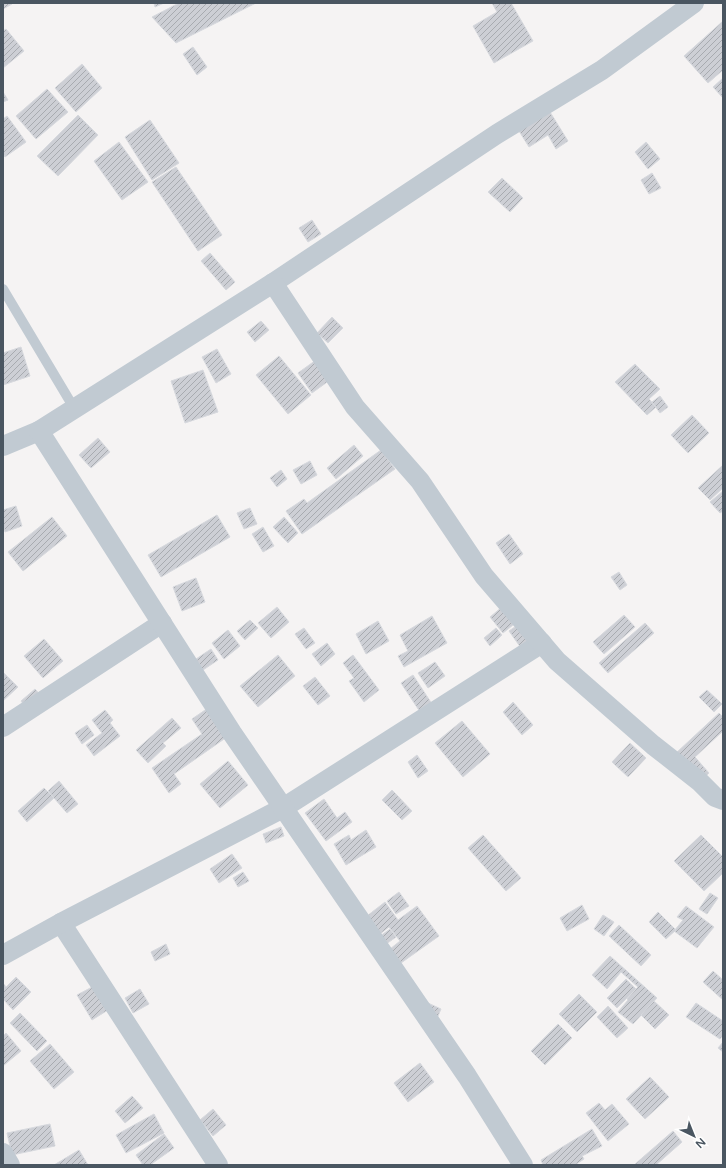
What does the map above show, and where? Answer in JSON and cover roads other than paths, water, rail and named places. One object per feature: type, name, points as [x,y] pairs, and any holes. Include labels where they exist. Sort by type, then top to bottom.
[{"type":"street","points":[[3,446],[39,431],[272,283],[497,134],[602,70],[694,3]]},
{"type":"street","points":[[272,283],[355,407],[420,481],[484,576],[557,661],[715,797],[723,800]]},
{"type":"street","points":[[39,431],[232,733],[467,1076],[523,1165]]},
{"type":"street","points":[[3,727],[162,623]]},
{"type":"street","points":[[3,955],[61,923],[284,808],[542,643]]},
{"type":"street","points":[[61,923],[218,1165]]},
{"type":"street","points":[[3,1153],[10,1165]]},
{"type":"lane","points":[[3,289],[74,408]]}]
